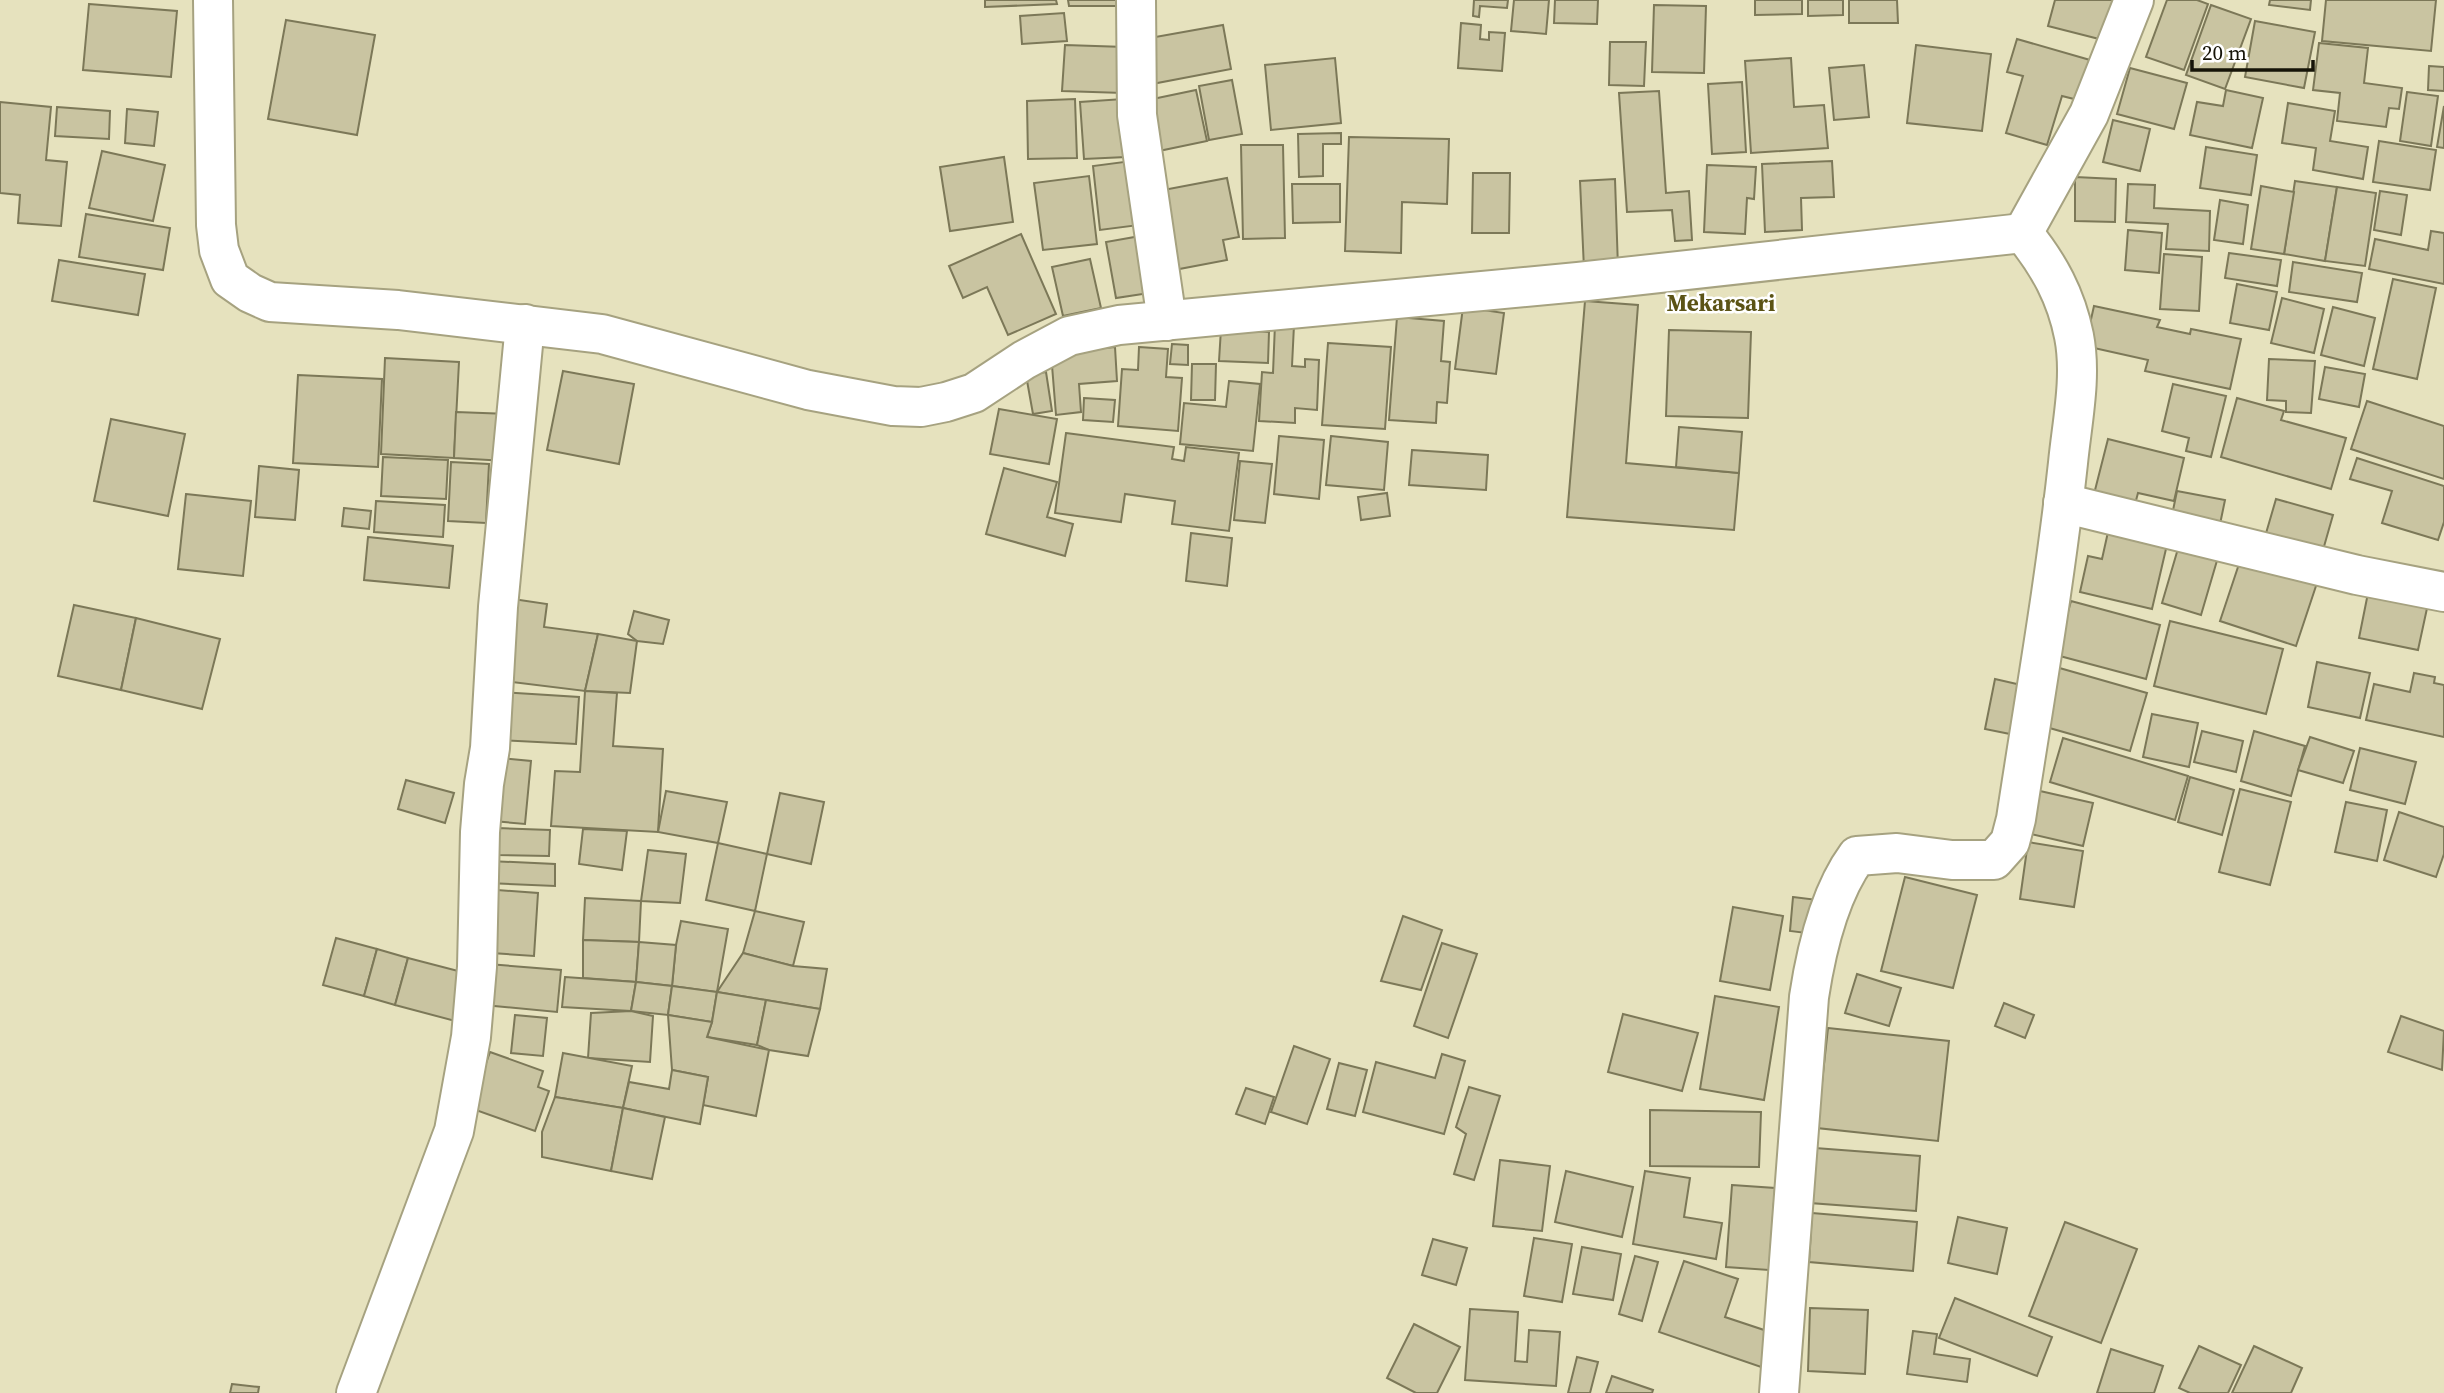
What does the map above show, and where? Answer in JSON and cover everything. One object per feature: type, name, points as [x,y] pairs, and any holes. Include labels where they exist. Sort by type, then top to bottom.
[{"type":"street","points":[[213,0],[216,225],[219,250],[230,279],[250,293],[270,302],[398,310],[602,334],[808,390],[893,406],[921,407],[974,393],[1024,360],[1069,336],[1119,325],[1592,280],[2023,233]]},
{"type":"street","points":[[1136,0],[1137,115],[1167,321]]},
{"type":"street","points":[[2023,233],[2089,114],[2134,0]]},
{"type":"street","points":[[1779,1393],[1809,997],[1818,949],[1842,877],[1857,856],[1898,853],[1952,860],[1994,860],[2010,842],[2016,819],[2063,503],[2076,380],[2074,337],[2056,280],[2045,260],[2023,233]]},
{"type":"street","points":[[359,1392],[454,1131],[471,1037],[477,967],[483,796],[525,324]]},
{"type":"street","points":[[2063,503],[2357,575],[2444,592]]},
{"type":"building","points":[[985,0],[1056,0],[1057,4],[985,7]]},
{"type":"building","points":[[1068,0],[1129,0],[1129,6],[1069,6]]},
{"type":"building","points":[[1474,0],[1508,0],[1507,8],[1480,6],[1479,17],[1473,16]]},
{"type":"building","points":[[1514,0],[1549,0],[1546,34],[1511,31]]},
{"type":"building","points":[[1555,0],[1598,0],[1597,24],[1554,23]]},
{"type":"building","points":[[1755,0],[1802,0],[1802,14],[1755,15]]},
{"type":"building","points":[[1808,0],[1843,0],[1843,15],[1808,16]]},
{"type":"building","points":[[1849,0],[1897,0],[1898,23],[1849,23]]},
{"type":"building","points":[[2055,0],[2113,0],[2103,40],[2048,26]]},
{"type":"building","points":[[2167,0],[2197,0],[2208,4],[2184,70],[2146,57]]},
{"type":"building","points":[[2270,0],[2311,0],[2310,10],[2269,5]]},
{"type":"building","points":[[2326,0],[2436,0],[2431,51],[2322,41]]},
{"type":"building","points":[[89,4],[177,11],[171,77],[83,70]]},
{"type":"building","points":[[1654,5],[1706,6],[1704,73],[1652,72]]},
{"type":"building","points":[[2211,5],[2251,19],[2225,89],[2186,75]]},
{"type":"building","points":[[1064,13],[1067,41],[1022,44],[1020,16]]},
{"type":"building","points":[[286,20],[375,35],[357,135],[268,119]]},
{"type":"building","points":[[2255,21],[2315,32],[2304,88],[2245,77]]},
{"type":"building","points":[[1461,23],[1481,25],[1480,39],[1489,40],[1489,32],[1505,33],[1502,71],[1458,68]]},
{"type":"building","points":[[1223,25],[1231,69],[1152,84],[1144,39]]},
{"type":"building","points":[[2017,39],[2090,60],[2078,100],[2062,96],[2047,145],[2006,133],[2023,76],[2007,72]]},
{"type":"building","points":[[1610,42],[1646,42],[1644,86],[1609,85]]},
{"type":"building","points":[[2319,43],[2368,48],[2364,83],[2402,88],[2399,109],[2389,108],[2386,127],[2337,121],[2340,93],[2313,90]]},
{"type":"building","points":[[1065,45],[1125,47],[1123,93],[1062,91]]},
{"type":"building","points":[[1916,45],[1991,54],[1982,131],[1907,123]]},
{"type":"building","points":[[1335,58],[1341,123],[1271,130],[1265,65]]},
{"type":"building","points":[[1791,58],[1794,107],[1824,105],[1828,148],[1751,153],[1745,61]]},
{"type":"building","points":[[1864,65],[1869,117],[1834,120],[1829,68]]},
{"type":"building","points":[[2429,66],[2444,67],[2444,91],[2428,90]]},
{"type":"building","points":[[2130,68],[2187,83],[2174,129],[2117,114]]},
{"type":"building","points":[[1232,80],[1242,134],[1209,140],[1199,86]]},
{"type":"building","points":[[1742,82],[1746,152],[1712,154],[1708,84]]},
{"type":"building","points":[[1196,90],[1207,141],[1154,152],[1143,101]]},
{"type":"building","points":[[2226,90],[2263,98],[2252,148],[2190,135],[2197,102],[2223,106]]},
{"type":"building","points":[[1659,91],[1666,193],[1689,191],[1692,240],[1675,241],[1672,210],[1627,212],[1619,93]]},
{"type":"building","points":[[2407,92],[2438,96],[2431,146],[2400,141]]},
{"type":"building","points":[[1075,99],[1077,158],[1028,159],[1027,101]]},
{"type":"building","points":[[1123,99],[1126,157],[1084,159],[1080,102]]},
{"type":"building","points":[[0,102],[51,107],[46,160],[67,162],[61,226],[18,223],[20,195],[0,193]]},
{"type":"building","points":[[2288,103],[2335,111],[2330,141],[2368,147],[2363,179],[2313,170],[2316,148],[2282,143]]},
{"type":"building","points":[[2444,106],[2444,148],[2437,147]]},
{"type":"building","points":[[57,107],[110,111],[109,139],[55,136]]},
{"type":"building","points":[[127,109],[158,112],[154,146],[125,143]]},
{"type":"building","points":[[2113,120],[2150,129],[2140,171],[2103,162]]},
{"type":"building","points":[[1341,133],[1341,144],[1323,144],[1323,176],[1299,177],[1298,134]]},
{"type":"building","points":[[1349,137],[1449,139],[1447,204],[1402,202],[1401,253],[1345,251]]},
{"type":"building","points":[[2379,141],[2436,150],[2430,190],[2373,182]]},
{"type":"building","points":[[1241,145],[1283,145],[1285,238],[1243,239]]},
{"type":"building","points":[[2206,147],[2257,155],[2251,195],[2200,188]]},
{"type":"building","points":[[102,151],[165,165],[153,221],[89,208]]},
{"type":"building","points":[[1004,157],[1013,222],[950,231],[940,167]]},
{"type":"building","points":[[1139,160],[1147,224],[1100,230],[1093,166]]},
{"type":"building","points":[[1832,161],[1834,197],[1801,198],[1802,230],[1765,232],[1762,164]]},
{"type":"building","points":[[1707,165],[1756,167],[1754,199],[1747,198],[1745,234],[1704,232]]},
{"type":"building","points":[[1473,173],[1510,173],[1509,233],[1472,233]]},
{"type":"building","points":[[1089,176],[1097,244],[1043,250],[1034,183]]},
{"type":"building","points":[[2075,177],[2116,179],[2115,222],[2075,221]]},
{"type":"building","points":[[1227,178],[1239,237],[1223,240],[1227,260],[1174,270],[1158,191]]},
{"type":"building","points":[[1615,179],[1618,268],[1584,269],[1580,181]]},
{"type":"building","points":[[2295,181],[2337,187],[2325,261],[2284,254]]},
{"type":"building","points":[[1292,184],[1340,184],[1340,222],[1293,223]]},
{"type":"building","points":[[2128,184],[2155,185],[2154,208],[2210,211],[2209,251],[2166,249],[2168,224],[2126,222]]},
{"type":"building","points":[[2261,186],[2294,192],[2284,254],[2251,249]]},
{"type":"building","points":[[2337,187],[2376,193],[2365,266],[2325,261]]},
{"type":"building","points":[[2380,191],[2407,195],[2401,235],[2374,230]]},
{"type":"building","points":[[2220,200],[2248,205],[2243,244],[2214,240]]},
{"type":"building","points":[[86,214],[170,228],[163,270],[79,257]]},
{"type":"building","points":[[2128,230],[2162,233],[2159,273],[2125,270]]},
{"type":"building","points":[[2431,231],[2444,233],[2444,284],[2369,269],[2375,239],[2428,250]]},
{"type":"building","points":[[1021,234],[1056,314],[1008,335],[987,287],[963,298],[949,266]]},
{"type":"building","points":[[1146,235],[1156,292],[1116,298],[1106,242]]},
{"type":"building","points":[[2229,253],[2281,260],[2277,286],[2225,278]]},
{"type":"building","points":[[2164,254],[2202,257],[2199,311],[2160,309]]},
{"type":"building","points":[[1090,259],[1101,308],[1063,316],[1052,267]]},
{"type":"building","points":[[59,260],[145,274],[138,315],[52,301]]},
{"type":"building","points":[[2293,262],[2362,273],[2357,302],[2289,292]]},
{"type":"building","points":[[2393,279],[2436,288],[2417,379],[2373,369]]},
{"type":"building","points":[[2237,284],[2277,292],[2269,330],[2230,323]]},
{"type":"building","points":[[2282,298],[2324,309],[2314,353],[2271,343]]},
{"type":"building","points":[[1585,301],[1638,305],[1626,463],[1739,473],[1734,530],[1567,517]]},
{"type":"building","points":[[2094,306],[2160,320],[2157,327],[2190,334],[2191,329],[2241,339],[2230,389],[2145,371],[2148,360],[2085,346]]},
{"type":"building","points":[[1463,307],[1504,313],[1496,374],[1455,369]]},
{"type":"building","points":[[2333,307],[2375,318],[2364,366],[2321,355]]},
{"type":"building","points":[[1397,317],[1444,321],[1441,361],[1450,362],[1447,403],[1437,402],[1436,423],[1389,420]]},
{"type":"building","points":[[1275,324],[1294,325],[1292,366],[1305,367],[1305,359],[1319,360],[1317,410],[1295,408],[1295,423],[1259,421],[1262,372],[1273,373]]},
{"type":"building","points":[[1221,329],[1269,332],[1268,363],[1219,361]]},
{"type":"building","points":[[1669,330],[1751,332],[1748,418],[1666,416]]},
{"type":"building","points":[[1328,343],[1391,347],[1385,429],[1322,425]]},
{"type":"building","points":[[1172,344],[1188,345],[1188,365],[1170,364]]},
{"type":"building","points":[[1115,347],[1117,381],[1079,384],[1081,412],[1056,415],[1051,353]]},
{"type":"building","points":[[1139,347],[1168,349],[1166,377],[1182,378],[1178,431],[1118,426],[1122,369],[1138,370]]},
{"type":"building","points":[[385,358],[459,362],[454,458],[381,454]]},
{"type":"building","points":[[2269,359],[2315,361],[2311,413],[2286,412],[2286,401],[2267,400]]},
{"type":"building","points":[[1192,364],[1216,364],[1215,400],[1191,400]]},
{"type":"building","points":[[2325,367],[2365,374],[2359,407],[2319,399]]},
{"type":"building","points":[[563,371],[634,384],[619,464],[547,450]]},
{"type":"building","points":[[1046,372],[1052,411],[1033,414],[1026,375]]},
{"type":"building","points":[[298,375],[382,379],[378,467],[293,463]]},
{"type":"building","points":[[1229,381],[1260,384],[1253,451],[1180,444],[1184,403],[1226,407]]},
{"type":"building","points":[[2173,384],[2226,396],[2211,457],[2186,451],[2189,438],[2162,431]]},
{"type":"building","points":[[1084,398],[1115,400],[1113,422],[1083,420]]},
{"type":"building","points":[[2237,398],[2284,411],[2281,420],[2346,438],[2331,489],[2221,457]]},
{"type":"building","points":[[2367,401],[2444,426],[2444,479],[2351,449]]},
{"type":"building","points":[[999,409],[1057,419],[1049,464],[990,454]]},
{"type":"building","points":[[456,412],[509,414],[506,461],[454,458]]},
{"type":"building","points":[[111,419],[185,434],[168,516],[94,501]]},
{"type":"building","points":[[1679,427],[1742,432],[1739,473],[1676,467]]},
{"type":"building","points":[[1066,433],[1174,447],[1172,459],[1184,461],[1186,447],[1239,453],[1229,531],[1172,524],[1175,501],[1125,494],[1121,522],[1055,513]]},
{"type":"building","points":[[1279,436],[1324,440],[1319,499],[1274,494]]},
{"type":"building","points":[[1331,436],[1388,442],[1384,490],[1326,485]]},
{"type":"building","points":[[2108,439],[2184,458],[2174,501],[2138,493],[2134,508],[2093,498]]},
{"type":"building","points":[[1412,450],[1488,455],[1486,490],[1409,485]]},
{"type":"building","points":[[383,457],[448,460],[446,499],[381,496]]},
{"type":"building","points":[[2357,458],[2444,486],[2444,522],[2438,540],[2382,523],[2392,491],[2350,479]]},
{"type":"building","points":[[1240,461],[1272,464],[1265,523],[1234,520]]},
{"type":"building","points":[[451,462],[489,464],[486,523],[448,521]]},
{"type":"building","points":[[259,466],[299,470],[295,520],[255,517]]},
{"type":"building","points":[[1004,468],[1057,482],[1047,517],[1073,524],[1065,556],[986,534]]},
{"type":"building","points":[[2177,491],[2225,500],[2219,529],[2171,520]]},
{"type":"building","points":[[1387,493],[1390,516],[1361,520],[1358,497]]},
{"type":"building","points":[[186,494],[251,501],[243,576],[178,569]]},
{"type":"building","points":[[2276,499],[2333,515],[2319,564],[2262,547]]},
{"type":"building","points":[[376,501],[445,505],[443,537],[374,532]]},
{"type":"building","points":[[344,508],[371,511],[369,529],[342,526]]},
{"type":"building","points":[[2110,523],[2169,536],[2152,609],[2080,592],[2088,556],[2102,559]]},
{"type":"building","points":[[1191,533],[1232,538],[1227,586],[1186,581]]},
{"type":"building","points":[[2182,535],[2221,547],[2201,615],[2162,603]]},
{"type":"building","points":[[368,537],[453,546],[449,588],[364,580]]},
{"type":"building","points":[[2243,552],[2319,577],[2296,646],[2220,621]]},
{"type":"building","points":[[2369,588],[2429,599],[2418,650],[2359,638]]},
{"type":"building","points":[[513,599],[547,604],[544,627],[598,634],[585,691],[503,681]]},
{"type":"building","points":[[2071,601],[2160,625],[2146,679],[2056,655]]},
{"type":"building","points":[[74,605],[136,618],[121,690],[58,676]]},
{"type":"building","points":[[634,611],[669,620],[663,644],[637,641],[628,634]]},
{"type":"building","points":[[136,618],[220,639],[202,709],[121,690]]},
{"type":"building","points":[[2170,621],[2283,649],[2266,714],[2154,686]]},
{"type":"building","points":[[598,634],[637,641],[630,693],[585,691]]},
{"type":"building","points":[[2317,662],[2370,673],[2360,718],[2308,707]]},
{"type":"building","points":[[2056,667],[2147,693],[2130,751],[2039,725]]},
{"type":"building","points":[[2414,673],[2435,677],[2434,683],[2444,685],[2444,737],[2366,720],[2374,684],[2410,692]]},
{"type":"building","points":[[1995,679],[2030,687],[2020,736],[1985,729]]},
{"type":"building","points":[[585,691],[617,693],[613,746],[663,749],[658,832],[551,826],[555,771],[580,772]]},
{"type":"building","points":[[501,692],[579,697],[576,744],[499,740]]},
{"type":"building","points":[[2152,714],[2198,723],[2189,767],[2143,757]]},
{"type":"building","points":[[2202,731],[2243,741],[2236,772],[2194,762]]},
{"type":"building","points":[[2254,731],[2305,746],[2291,796],[2241,781]]},
{"type":"building","points":[[2310,737],[2354,751],[2343,783],[2298,770]]},
{"type":"building","points":[[2063,738],[2188,776],[2175,820],[2050,782]]},
{"type":"building","points":[[2360,748],[2416,762],[2405,804],[2350,790]]},
{"type":"building","points":[[499,758],[531,761],[525,824],[493,821]]},
{"type":"building","points":[[2190,777],[2234,790],[2222,835],[2178,822]]},
{"type":"building","points":[[406,780],[454,793],[445,823],[398,809]]},
{"type":"building","points":[[2240,789],[2291,802],[2270,885],[2219,872]]},
{"type":"building","points":[[666,791],[727,802],[718,843],[658,832]]},
{"type":"building","points":[[2040,791],[2093,803],[2083,846],[2031,834]]},
{"type":"building","points":[[780,793],[824,802],[811,864],[767,854]]},
{"type":"building","points":[[2346,802],[2387,810],[2377,861],[2335,852]]},
{"type":"building","points":[[2399,812],[2444,827],[2444,854],[2436,877],[2384,860]]},
{"type":"building","points":[[498,828],[550,830],[549,856],[497,855]]},
{"type":"building","points":[[583,829],[627,831],[622,870],[579,864]]},
{"type":"building","points":[[2028,842],[2083,851],[2074,907],[2020,899]]},
{"type":"building","points":[[718,843],[767,854],[755,911],[706,900]]},
{"type":"building","points":[[648,850],[686,854],[680,903],[641,901]]},
{"type":"building","points":[[489,861],[555,864],[555,886],[488,883]]},
{"type":"building","points":[[1905,877],[1977,895],[1953,988],[1881,971]]},
{"type":"building","points":[[497,890],[538,893],[534,956],[492,953]]},
{"type":"building","points":[[1793,897],[1818,900],[1814,934],[1790,931]]},
{"type":"building","points":[[585,898],[641,901],[639,942],[583,940]]},
{"type":"building","points":[[1733,907],[1783,916],[1770,990],[1720,981]]},
{"type":"building","points":[[755,911],[804,922],[793,966],[743,953]]},
{"type":"building","points":[[1403,916],[1442,930],[1421,990],[1381,981]]},
{"type":"building","points":[[681,921],[728,929],[717,992],[672,986]]},
{"type":"building","points":[[336,938],[377,949],[364,996],[323,985]]},
{"type":"building","points":[[583,940],[639,942],[636,982],[583,978]]},
{"type":"building","points":[[639,942],[676,945],[672,986],[636,982]]},
{"type":"building","points":[[1442,943],[1477,954],[1448,1038],[1414,1026]]},
{"type":"building","points":[[377,949],[408,958],[395,1005],[364,996]]},
{"type":"building","points":[[743,953],[793,966],[827,969],[820,1009],[717,992]]},
{"type":"building","points":[[408,958],[462,972],[459,1022],[395,1005]]},
{"type":"building","points":[[488,964],[561,970],[557,1012],[484,1005]]},
{"type":"building","points":[[1857,974],[1901,988],[1889,1026],[1845,1013]]},
{"type":"building","points":[[565,977],[636,982],[631,1011],[562,1007]]},
{"type":"building","points":[[636,982],[672,986],[668,1015],[631,1011]]},
{"type":"building","points":[[672,986],[717,992],[712,1022],[668,1015]]},
{"type":"building","points":[[717,992],[766,1000],[757,1045],[707,1037]]},
{"type":"building","points":[[1715,996],[1779,1007],[1764,1100],[1700,1089]]},
{"type":"building","points":[[766,1000],[820,1009],[808,1056],[769,1050],[757,1045]]},
{"type":"building","points":[[2004,1003],[2034,1015],[2025,1038],[1995,1026]]},
{"type":"building","points":[[631,1011],[653,1016],[650,1062],[588,1058],[591,1013]]},
{"type":"building","points":[[1623,1014],[1698,1033],[1682,1091],[1608,1072]]},
{"type":"building","points":[[515,1015],[547,1018],[543,1056],[511,1053]]},
{"type":"building","points":[[668,1015],[712,1022],[707,1037],[769,1050],[756,1116],[703,1105],[708,1077],[672,1070]]},
{"type":"building","points":[[2401,1016],[2444,1031],[2442,1070],[2388,1052]]},
{"type":"building","points":[[1828,1028],[1949,1041],[1938,1141],[1817,1128]]},
{"type":"building","points":[[1294,1046],[1330,1059],[1307,1124],[1271,1112]]},
{"type":"building","points":[[490,1052],[543,1071],[538,1087],[549,1091],[535,1131],[470,1108]]},
{"type":"building","points":[[563,1053],[632,1066],[623,1108],[555,1097]]},
{"type":"building","points":[[1442,1054],[1465,1061],[1444,1134],[1363,1112],[1376,1062],[1435,1078]]},
{"type":"building","points":[[1339,1063],[1367,1070],[1355,1116],[1327,1109]]},
{"type":"building","points":[[672,1070],[708,1077],[700,1124],[623,1108],[629,1082],[669,1089]]},
{"type":"building","points":[[1469,1087],[1500,1096],[1474,1180],[1454,1174],[1466,1134],[1456,1127]]},
{"type":"building","points":[[1246,1088],[1274,1097],[1265,1124],[1236,1114]]},
{"type":"building","points":[[555,1097],[623,1108],[611,1171],[542,1157],[542,1132]]},
{"type":"building","points":[[623,1108],[665,1117],[652,1179],[611,1171]]},
{"type":"building","points":[[1650,1110],[1761,1112],[1759,1167],[1650,1166]]},
{"type":"building","points":[[1815,1148],[1920,1156],[1916,1211],[1810,1203]]},
{"type":"building","points":[[1500,1160],[1550,1166],[1542,1231],[1493,1226]]},
{"type":"building","points":[[1566,1171],[1633,1187],[1622,1237],[1555,1222]]},
{"type":"building","points":[[1645,1171],[1690,1178],[1684,1217],[1722,1223],[1716,1259],[1633,1244]]},
{"type":"building","points":[[1732,1185],[1775,1188],[1769,1270],[1726,1267]]},
{"type":"building","points":[[1812,1213],[1917,1222],[1913,1271],[1809,1262]]},
{"type":"building","points":[[1958,1217],[2007,1228],[1997,1274],[1948,1263]]},
{"type":"building","points":[[2065,1222],[2137,1249],[2101,1343],[2029,1316]]},
{"type":"building","points":[[1534,1238],[1572,1244],[1562,1302],[1524,1296]]},
{"type":"building","points":[[1433,1239],[1467,1248],[1456,1285],[1422,1275]]},
{"type":"building","points":[[1582,1247],[1621,1254],[1613,1300],[1573,1294]]},
{"type":"building","points":[[1635,1256],[1658,1262],[1642,1321],[1619,1314]]},
{"type":"building","points":[[1684,1261],[1738,1279],[1725,1317],[1776,1334],[1764,1368],[1659,1332]]},
{"type":"building","points":[[1955,1298],[2052,1337],[2037,1376],[1939,1338]]},
{"type":"building","points":[[1810,1308],[1868,1310],[1865,1374],[1808,1371]]},
{"type":"building","points":[[1470,1309],[1518,1312],[1515,1361],[1527,1362],[1529,1330],[1560,1332],[1556,1386],[1465,1380]]},
{"type":"building","points":[[1414,1324],[1460,1347],[1437,1393],[1416,1393],[1387,1378]]},
{"type":"building","points":[[1913,1331],[1937,1334],[1934,1354],[1970,1359],[1967,1382],[1907,1374]]},
{"type":"building","points":[[2199,1346],[2241,1365],[2228,1393],[2190,1393],[2179,1388]]},
{"type":"building","points":[[2254,1346],[2302,1368],[2291,1393],[2232,1393]]},
{"type":"building","points":[[2111,1349],[2163,1366],[2154,1393],[2097,1393]]},
{"type":"building","points":[[1577,1357],[1598,1362],[1590,1393],[1568,1393]]},
{"type":"building","points":[[1612,1376],[1653,1390],[1652,1393],[1606,1393]]},
{"type":"building","points":[[232,1384],[259,1387],[258,1393],[230,1393]]},
{"type":"district","name":"Mekarsari","points":[[1721,303]]}]
